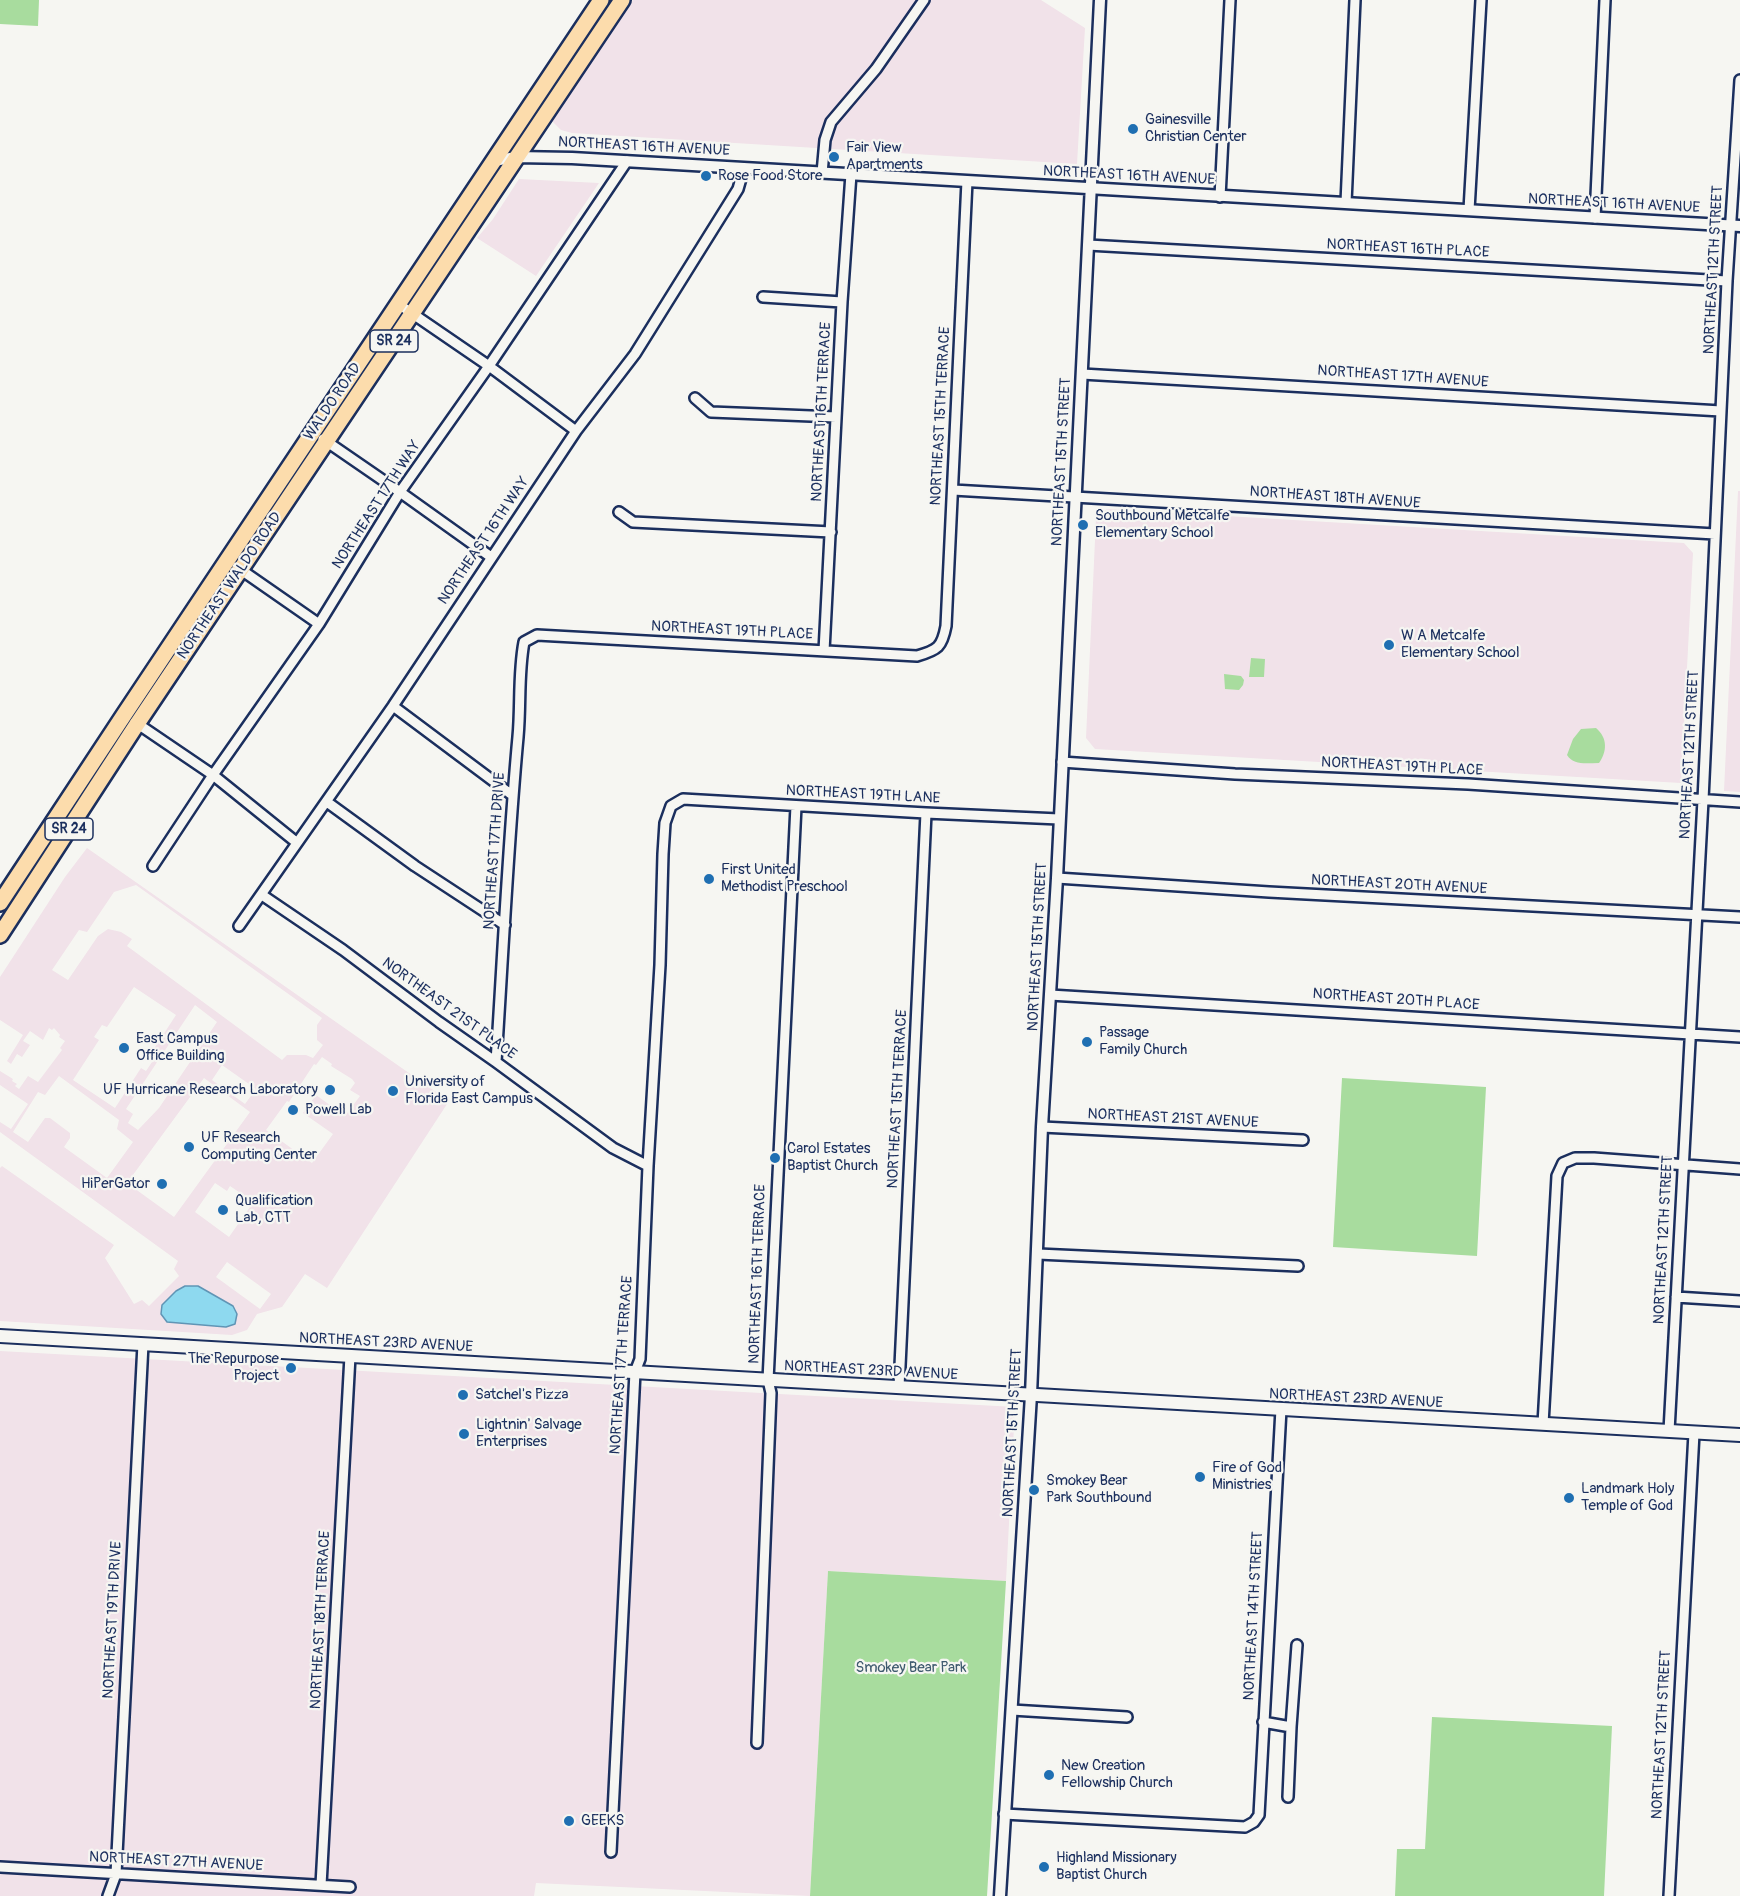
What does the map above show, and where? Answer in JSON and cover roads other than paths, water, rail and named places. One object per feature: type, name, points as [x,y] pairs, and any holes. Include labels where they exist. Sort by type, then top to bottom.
[{"type":"highway","name":"WALDO ROAD","points":[[124,715],[602,0]]},
{"type":"highway","name":"SR 24","points":[[516,157],[622,0]]},
{"type":"highway","name":"NORTHEAST WALDO ROAD","points":[[0,935],[137,724],[516,157]]},
{"type":"highway","name":"SR 24","points":[[0,903],[124,715]]},
{"type":"main road","name":"NORTHEAST 23RD AVENUE","points":[[0,1336],[1740,1435]]},
{"type":"street","points":[[822,173],[825,140],[831,122],[876,69],[924,0]]},
{"type":"street","name":"NORTHEAST 15TH STREET","points":[[1000,1896],[1031,1395],[1042,1127],[1057,878],[1100,0]]},
{"type":"street","points":[[1220,196],[1230,0]]},
{"type":"street","points":[[1346,204],[1355,0]]},
{"type":"street","points":[[1469,210],[1481,0]]},
{"type":"street","points":[[1595,218],[1605,0]]},
{"type":"street","name":"NORTHEAST 12TH STREET","points":[[1669,1431],[1703,800],[1727,281],[1736,226],[1740,80]]},
{"type":"street","points":[[497,156],[516,157]]},
{"type":"street","name":"NORTHEAST 16TH AVENUE","points":[[516,157],[627,161],[1736,226]]},
{"type":"street","name":"NORTHEAST 17TH WAY","points":[[153,866],[213,775],[319,624],[400,492],[489,366],[627,161]]},
{"type":"street","name":"NORTHEAST 16TH WAY","points":[[239,926],[393,706],[576,431],[635,354],[738,189],[744,168]]},
{"type":"street","name":"NORTHEAST 16TH TERRACE","points":[[825,651],[842,302],[851,174]]},
{"type":"street","name":"NORTHEAST 15TH TERRACE","points":[[937,649],[943,641],[946,626],[967,182]]},
{"type":"street","name":"NORTHEAST 16TH PLACE","points":[[1088,245],[1727,281]]},
{"type":"street","points":[[763,297],[842,302]]},
{"type":"street","points":[[398,303],[489,366],[576,431]]},
{"type":"street","name":"NORTHEAST 17TH AVENUE","points":[[1082,374],[1721,411]]},
{"type":"street","points":[[694,398],[711,412],[836,417]]},
{"type":"street","points":[[312,432],[490,557]]},
{"type":"street","name":"NORTHEAST 18TH AVENUE","points":[[952,490],[1487,523],[1715,534]]},
{"type":"street","points":[[619,512],[633,522],[831,532]]},
{"type":"street","points":[[227,560],[319,624]]},
{"type":"street","name":"NORTHEAST 19TH PLACE","points":[[524,642],[537,635],[917,656],[937,649]]},
{"type":"street","name":"NORTHEAST 17TH DRIVE","points":[[496,1062],[512,795],[519,734],[520,663],[524,642]]},
{"type":"street","points":[[393,706],[512,795]]},
{"type":"street","points":[[124,715],[213,775],[296,843]]},
{"type":"street","name":"NORTHEAST 19TH PLACE","points":[[1062,762],[1235,774],[1467,784],[1740,802]]},
{"type":"street","name":"NORTHEAST 19TH LANE","points":[[669,808],[683,799],[1059,819]]},
{"type":"street","points":[[327,802],[416,866],[505,925]]},
{"type":"street","name":"NORTHEAST 16TH TERRACE","points":[[757,1743],[771,1393],[768,1380],[796,806]]},
{"type":"street","name":"NORTHEAST 17TH TERRACE","points":[[611,1852],[635,1372],[640,1359],[665,823],[669,808]]},
{"type":"street","name":"NORTHEAST 15TH TERRACE","points":[[899,1387],[926,813]]},
{"type":"street","name":"NORTHEAST 20TH AVENUE","points":[[1057,878],[1269,892],[1740,917]]},
{"type":"street","name":"NORTHEAST 21ST PLACE","points":[[262,895],[343,950],[613,1148],[648,1166]]},
{"type":"street","name":"NORTHEAST 20TH PLACE","points":[[1050,995],[1740,1037]]},
{"type":"street","name":"NORTHEAST 21ST AVENUE","points":[[1042,1127],[1303,1140]]},
{"type":"street","points":[[1543,1424],[1557,1176],[1563,1163],[1575,1158],[1740,1169]]},
{"type":"street","points":[[1038,1254],[1298,1266]]},
{"type":"street","points":[[1676,1297],[1740,1300]]},
{"type":"street","name":"NORTHEAST 19TH DRIVE","points":[[108,1896],[116,1874],[143,1344]]},
{"type":"street","name":"NORTHEAST 18TH TERRACE","points":[[321,1885],[350,1356]]},
{"type":"street","name":"NORTHEAST 14TH STREET","points":[[1004,1814],[1245,1827],[1254,1822],[1259,1815],[1281,1409]]},
{"type":"street","name":"NORTHEAST 12TH STREET","points":[[1669,1896],[1694,1433]]},
{"type":"street","points":[[1288,1797],[1297,1645]]},
{"type":"street","points":[[1012,1710],[1127,1717]]},
{"type":"street","points":[[1263,1722],[1291,1727]]},
{"type":"street","name":"NORTHEAST 27TH AVENUE","points":[[0,1867],[350,1887]]},
{"type":"water","points":[[185,1286],[198,1286],[233,1306],[237,1314],[235,1324],[226,1327],[167,1322],[161,1314],[162,1305],[176,1291]]},
{"type":"place","name":"Gainesville Christian Center","points":[[1133,129]]},
{"type":"place","name":"Fair View Apartments","points":[[834,157]]},
{"type":"place","name":"Rose Food Store","points":[[706,176]]},
{"type":"place","name":"Southbound Metcalfe Elementary School","points":[[1083,525]]},
{"type":"place","name":"W A Metcalfe Elementary School","points":[[1389,645]]},
{"type":"place","name":"First United Methodist Preschool","points":[[709,879]]},
{"type":"place","name":"Passage Family Church","points":[[1087,1042]]},
{"type":"place","name":"East Campus Office Building","points":[[124,1048]]},
{"type":"place","name":"UF Hurricane Research Laboratory","points":[[330,1090]]},
{"type":"place","name":"University of Florida East Campus","points":[[393,1091]]},
{"type":"place","name":"Powell Lab","points":[[293,1110]]},
{"type":"place","name":"UF Research Computing Center","points":[[189,1147]]},
{"type":"place","name":"Carol Estates Baptist Church","points":[[775,1158]]},
{"type":"place","name":"HiPerGator","points":[[162,1184]]},
{"type":"place","name":"Qualification Lab, CTT","points":[[223,1210]]},
{"type":"place","name":"The Repurpose Project","points":[[291,1368]]},
{"type":"place","name":"Satchel's Pizza","points":[[463,1395]]},
{"type":"place","name":"Lightnin' Salvage Enterprises","points":[[464,1434]]},
{"type":"place","name":"Fire of God Ministries","points":[[1200,1477]]},
{"type":"place","name":"Smokey Bear Park Southbound","points":[[1034,1490]]},
{"type":"place","name":"Landmark Holy Temple of God","points":[[1569,1498]]},
{"type":"place","name":"New Creation Fellowship Church","points":[[1049,1775]]},
{"type":"place","name":"GEEKS","points":[[569,1821]]},
{"type":"place","name":"Highland Missionary Baptist Church","points":[[1044,1867]]},
{"type":"park label","name":"Smokey Bear Park","points":[[911,1668]]}]
